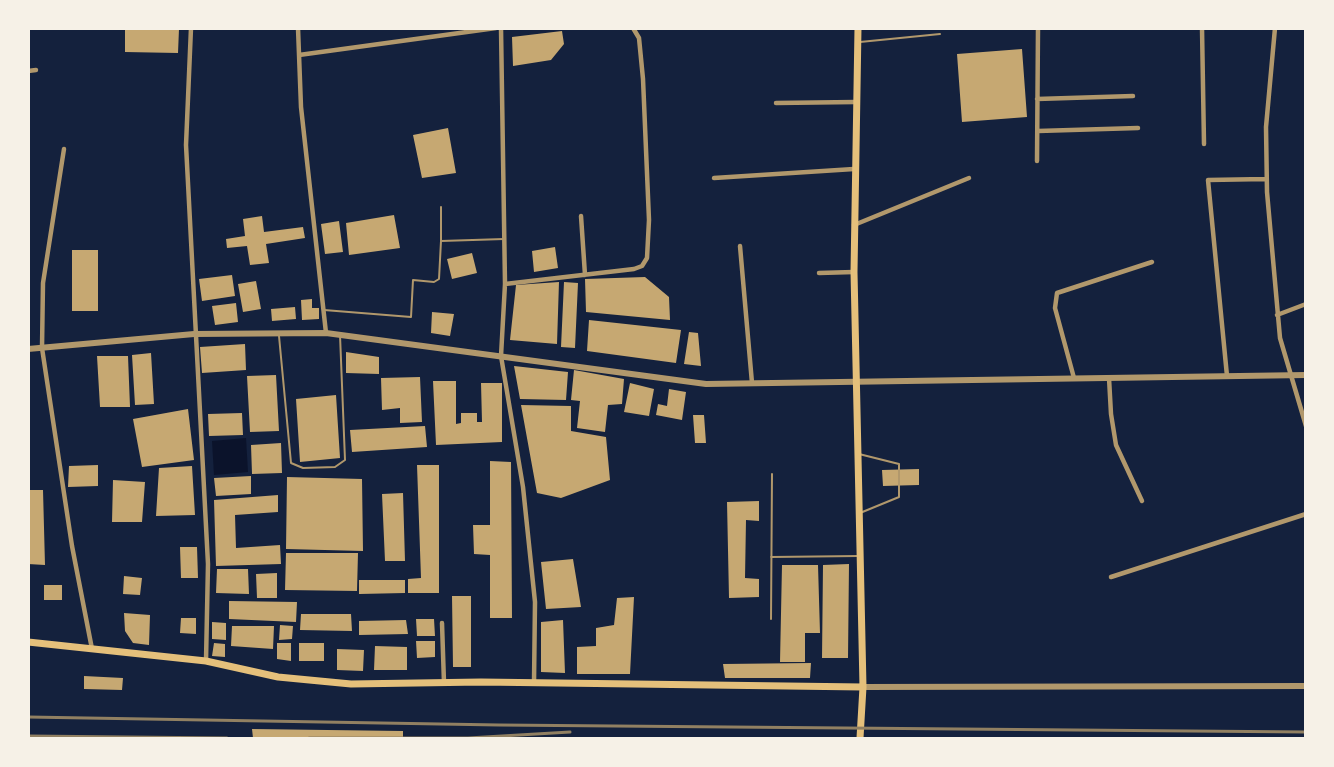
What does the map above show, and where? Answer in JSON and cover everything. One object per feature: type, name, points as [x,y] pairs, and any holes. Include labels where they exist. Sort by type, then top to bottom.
[{"type":"main road","points":[[858,28],[854,272],[863,687],[860,738]]},
{"type":"main road","points":[[28,642],[206,661],[278,678],[351,684],[534,683],[863,687]]},
{"type":"street","points":[[191,28],[186,145],[194,334],[208,564],[206,661]]},
{"type":"street","points":[[298,28],[301,107],[326,333]]},
{"type":"street","points":[[299,55],[496,28]]},
{"type":"street","points":[[501,28],[505,284],[501,356],[523,487],[535,602],[534,683]]},
{"type":"street","points":[[505,284],[634,269],[642,266],[647,258],[650,220],[643,79],[639,38],[633,28]]},
{"type":"street","points":[[1037,161],[1038,28]]},
{"type":"street","points":[[1202,28],[1204,144]]},
{"type":"street","points":[[1275,28],[1266,128],[1266,178],[1280,338],[1305,426]]},
{"type":"street","points":[[28,70],[36,70]]},
{"type":"street","points":[[1037,99],[1133,96]]},
{"type":"street","points":[[776,103],[856,102]]},
{"type":"street","points":[[1038,131],[1138,128]]},
{"type":"street","points":[[64,149],[43,283],[42,348],[72,546],[92,649]]},
{"type":"street","points":[[714,178],[854,169]]},
{"type":"street","points":[[854,225],[969,178]]},
{"type":"street","points":[[1227,376],[1208,180],[1266,178]]},
{"type":"street","points":[[581,216],[585,275]]},
{"type":"street","points":[[740,246],[752,383]]},
{"type":"street","points":[[1074,378],[1055,308],[1057,293],[1152,262]]},
{"type":"street","points":[[819,273],[854,272]]},
{"type":"street","points":[[1277,315],[1305,304]]},
{"type":"street","points":[[28,349],[194,334],[326,333],[706,384],[1305,375]]},
{"type":"street","points":[[1109,378],[1116,446],[1142,501]]},
{"type":"street","points":[[1111,577],[1305,514]]},
{"type":"street","points":[[442,622],[444,683]]},
{"type":"street","points":[[863,687],[1305,686]]},
{"type":"lane","points":[[858,43],[940,34]]},
{"type":"lane","points":[[324,310],[411,317],[413,280],[434,282],[439,279],[441,207]]},
{"type":"lane","points":[[441,241],[504,238]]},
{"type":"lane","points":[[279,333],[291,463],[303,468],[335,467],[345,460],[340,334]]},
{"type":"lane","points":[[859,454],[899,464],[900,497],[860,513]]},
{"type":"lane","points":[[771,619],[772,474]]},
{"type":"lane","points":[[771,557],[861,556]]},
{"type":"water","points":[[246,438],[248,472],[214,475],[212,441]]},
{"type":"building","points":[[125,28],[179,29],[178,53],[125,52]]},
{"type":"building","points":[[562,31],[564,44],[551,60],[513,66],[512,37]]},
{"type":"building","points":[[1022,49],[1027,117],[962,122],[957,54]]},
{"type":"building","points":[[448,128],[456,173],[422,178],[413,135]]},
{"type":"building","points":[[394,215],[400,248],[349,255],[346,223]]},
{"type":"building","points":[[262,216],[264,232],[303,227],[305,238],[266,244],[269,263],[250,265],[247,246],[227,248],[226,239],[245,236],[243,219]]},
{"type":"building","points":[[339,221],[343,252],[325,254],[321,224]]},
{"type":"building","points":[[555,247],[558,268],[534,272],[532,251]]},
{"type":"building","points":[[72,250],[98,250],[98,311],[72,311]]},
{"type":"building","points":[[472,253],[477,273],[452,279],[447,259]]},
{"type":"building","points":[[232,275],[235,296],[202,301],[199,279]]},
{"type":"building","points":[[645,277],[669,297],[670,320],[586,312],[585,279]]},
{"type":"building","points":[[256,281],[261,309],[243,312],[238,284]]},
{"type":"building","points":[[559,282],[557,344],[510,340],[516,285]]},
{"type":"building","points":[[564,282],[578,283],[575,348],[561,347]]},
{"type":"building","points":[[312,299],[312,308],[319,308],[319,319],[302,320],[301,300]]},
{"type":"building","points":[[236,303],[238,322],[215,325],[212,306]]},
{"type":"building","points":[[295,307],[296,319],[272,321],[271,309]]},
{"type":"building","points":[[432,312],[454,314],[450,336],[431,333]]},
{"type":"building","points":[[589,320],[681,330],[676,363],[587,351]]},
{"type":"building","points":[[689,332],[698,333],[701,366],[684,364]]},
{"type":"building","points":[[245,344],[246,370],[202,373],[200,347]]},
{"type":"building","points":[[346,352],[379,357],[379,374],[346,373]]},
{"type":"building","points":[[151,353],[154,404],[135,405],[132,355]]},
{"type":"building","points":[[97,356],[128,356],[130,407],[100,407]]},
{"type":"building","points":[[514,366],[568,372],[566,400],[520,399]]},
{"type":"building","points":[[574,370],[624,379],[622,404],[608,405],[605,432],[577,428],[580,401],[571,400]]},
{"type":"building","points":[[276,375],[279,431],[250,432],[247,376]]},
{"type":"building","points":[[420,377],[422,422],[400,423],[400,408],[382,410],[381,378]]},
{"type":"building","points":[[433,381],[456,381],[456,424],[461,423],[461,413],[477,413],[477,422],[482,422],[481,383],[502,383],[502,442],[436,445]]},
{"type":"building","points":[[630,383],[654,389],[649,416],[624,412]]},
{"type":"building","points":[[669,389],[686,392],[682,420],[656,415],[658,404],[667,406]]},
{"type":"building","points":[[336,395],[340,458],[300,462],[296,399]]},
{"type":"building","points":[[521,405],[571,406],[571,431],[606,437],[610,480],[561,498],[537,493]]},
{"type":"building","points":[[188,409],[194,460],[142,467],[133,419]]},
{"type":"building","points":[[242,413],[243,435],[209,436],[208,414]]},
{"type":"building","points":[[693,415],[704,415],[706,443],[695,443]]},
{"type":"building","points":[[425,426],[427,447],[352,452],[350,430]]},
{"type":"building","points":[[281,443],[282,473],[252,474],[251,445]]},
{"type":"building","points":[[490,461],[511,462],[512,618],[490,618],[490,555],[474,554],[473,525],[490,525]]},
{"type":"building","points":[[98,465],[98,486],[68,487],[69,466]]},
{"type":"building","points":[[417,465],[439,465],[439,593],[408,593],[408,579],[421,578]]},
{"type":"building","points":[[192,466],[195,515],[156,516],[159,468]]},
{"type":"building","points":[[919,469],[919,485],[883,486],[882,470]]},
{"type":"building","points":[[251,476],[251,494],[216,496],[214,478]]},
{"type":"building","points":[[287,477],[362,479],[363,551],[286,549]]},
{"type":"building","points":[[113,480],[145,482],[142,522],[112,522]]},
{"type":"building","points":[[28,490],[43,490],[45,565],[28,564]]},
{"type":"building","points":[[403,493],[405,561],[385,561],[382,494]]},
{"type":"building","points":[[278,495],[278,512],[235,515],[236,548],[280,545],[281,564],[216,566],[214,500]]},
{"type":"building","points":[[759,501],[759,521],[746,520],[745,578],[759,579],[759,597],[729,598],[727,502]]},
{"type":"building","points":[[180,547],[197,547],[198,578],[181,578]]},
{"type":"building","points":[[286,553],[358,553],[357,591],[285,590]]},
{"type":"building","points":[[573,559],[581,607],[546,609],[541,562]]},
{"type":"building","points":[[849,564],[848,658],[822,658],[823,565]]},
{"type":"building","points":[[782,565],[818,565],[820,633],[805,633],[805,662],[780,662]]},
{"type":"building","points":[[217,569],[248,569],[249,594],[216,593]]},
{"type":"building","points":[[277,573],[277,598],[257,598],[256,574]]},
{"type":"building","points":[[124,576],[142,578],[140,595],[123,594]]},
{"type":"building","points":[[359,580],[405,580],[405,593],[359,594]]},
{"type":"building","points":[[44,585],[62,585],[62,600],[44,600]]},
{"type":"building","points":[[452,596],[471,596],[471,667],[453,667]]},
{"type":"building","points":[[634,597],[630,674],[577,674],[577,647],[596,646],[596,628],[614,625],[617,598]]},
{"type":"building","points":[[229,601],[297,602],[296,622],[229,619]]},
{"type":"building","points":[[124,613],[150,615],[149,645],[133,643],[125,631]]},
{"type":"building","points":[[301,614],[351,614],[352,631],[300,630]]},
{"type":"building","points":[[181,618],[196,618],[196,634],[180,633]]},
{"type":"building","points":[[416,619],[434,619],[435,636],[417,636]]},
{"type":"building","points":[[406,620],[408,634],[359,635],[359,621]]},
{"type":"building","points":[[563,620],[565,673],[541,672],[541,622]]},
{"type":"building","points":[[212,622],[226,623],[226,640],[212,639]]},
{"type":"building","points":[[280,625],[293,626],[292,639],[279,640]]},
{"type":"building","points":[[232,626],[274,626],[273,649],[231,646]]},
{"type":"building","points":[[416,641],[435,641],[435,657],[417,658]]},
{"type":"building","points":[[214,643],[225,644],[225,657],[212,656]]},
{"type":"building","points":[[277,643],[291,643],[291,661],[277,659]]},
{"type":"building","points":[[299,643],[324,643],[324,661],[299,661]]},
{"type":"building","points":[[375,646],[407,647],[407,670],[374,670]]},
{"type":"building","points":[[337,649],[364,650],[363,671],[337,670]]},
{"type":"building","points":[[811,663],[810,678],[725,678],[723,664]]},
{"type":"building","points":[[84,676],[123,678],[122,690],[84,689]]},
{"type":"building","points":[[252,729],[403,731],[403,738],[253,738]]},
{"type":"railway","points":[[28,717],[499,725],[1306,732]]},
{"type":"railway","points":[[309,738],[468,738],[570,732]]},
{"type":"railway","points":[[28,736],[227,738]]}]
